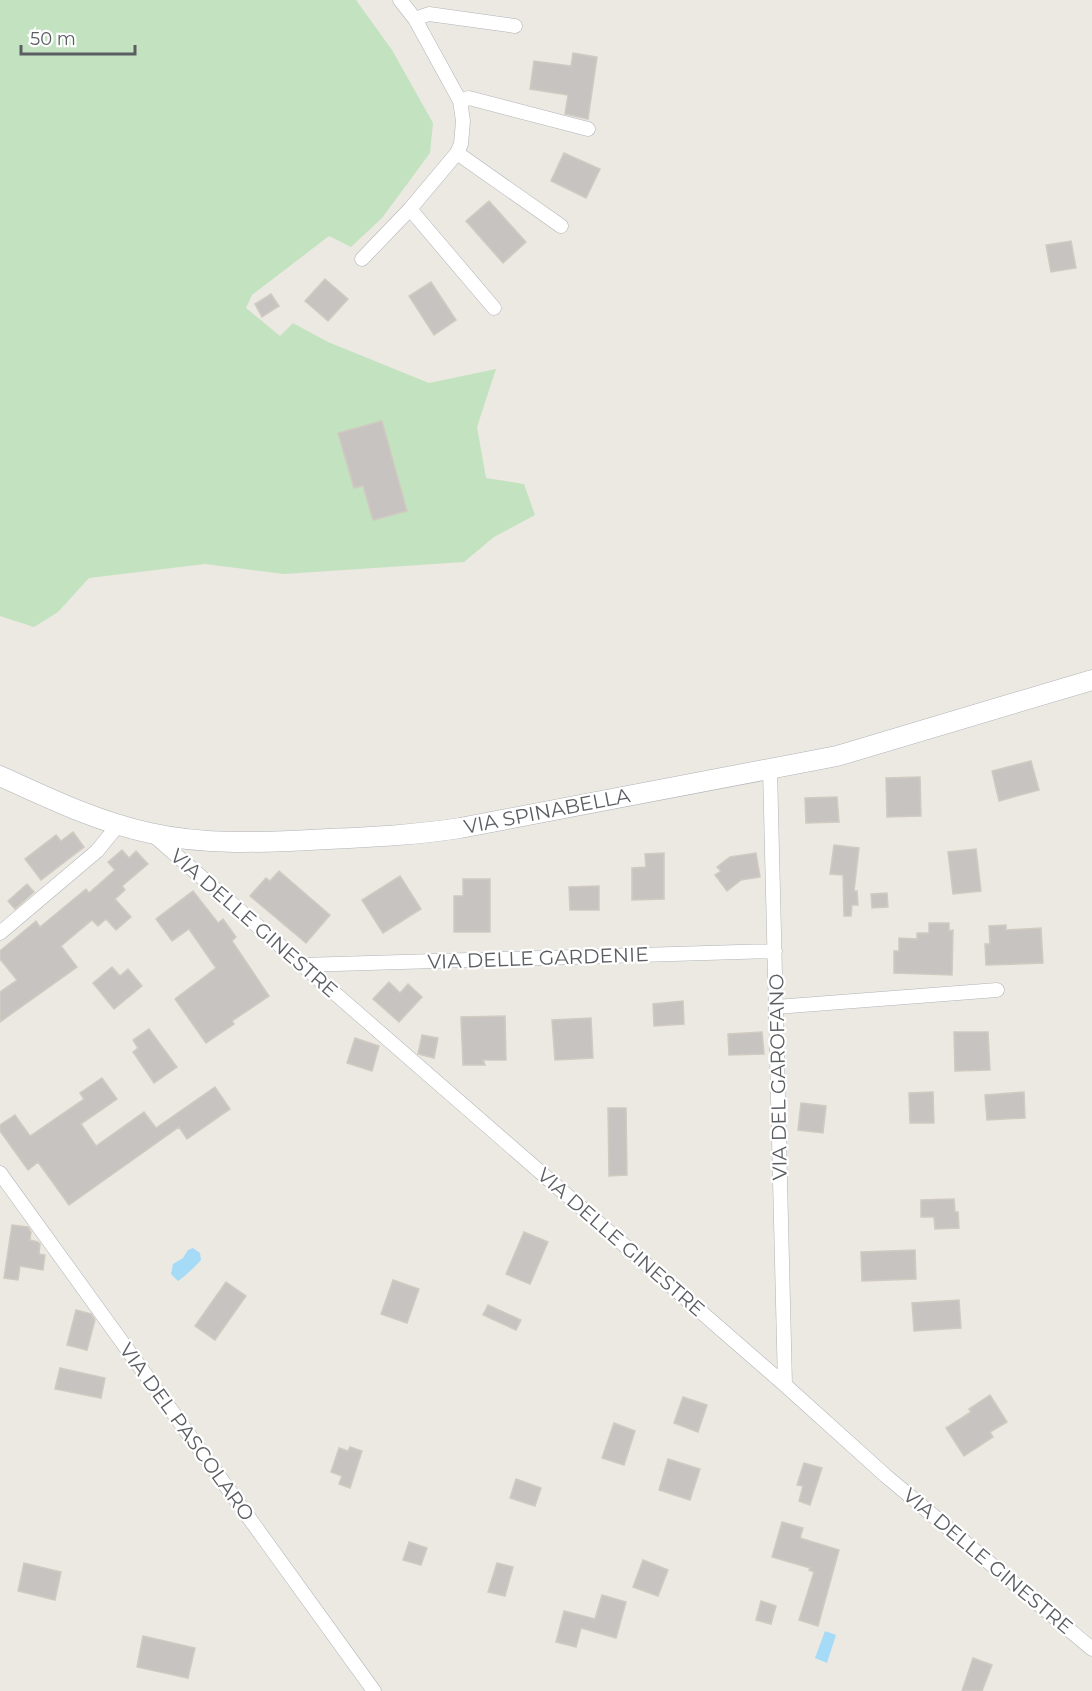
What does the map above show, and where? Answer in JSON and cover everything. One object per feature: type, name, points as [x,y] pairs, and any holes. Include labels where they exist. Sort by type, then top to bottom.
[{"type":"street","points":[[362,259],[410,209],[457,153],[461,144],[463,121],[460,101],[414,20],[400,0]]},
{"type":"street","points":[[414,20],[429,14],[515,26]]},
{"type":"street","points":[[460,101],[469,98],[588,129]]},
{"type":"street","points":[[457,153],[561,226]]},
{"type":"street","points":[[410,209],[494,308]]},
{"type":"street","name":"VIA SPINABELLA","points":[[0,776],[79,810],[151,834],[249,842],[418,834],[770,770],[856,752],[1092,680]]},
{"type":"street","name":"VIA DEL GAROFANO","points":[[770,770],[785,1385]]},
{"type":"street","points":[[0,933],[97,851],[119,825]]},
{"type":"street","name":"VIA DELLE GINESTRE","points":[[151,834],[785,1385],[886,1476],[1092,1649]]},
{"type":"street","name":"VIA DELLE GARDENIE","points":[[302,965],[775,951]]},
{"type":"street","points":[[776,1007],[997,990]]},
{"type":"street","name":"VIA DEL PASCOLARO","points":[[0,1173],[374,1691]]},
{"type":"green space","points":[[0,0],[356,0],[392,50],[433,123],[430,153],[382,218],[351,247],[329,236],[252,295],[246,308],[280,336],[293,323],[328,342],[429,383],[496,369],[477,427],[486,478],[524,484],[535,515],[494,537],[464,562],[284,574],[205,564],[89,578],[58,612],[34,627],[0,616]]},
{"type":"water","points":[[193,1248],[200,1253],[201,1260],[178,1281],[171,1274],[173,1264]]},
{"type":"water","points":[[825,1631],[836,1635],[827,1663],[815,1658]]},
{"type":"building","points":[[573,53],[597,57],[588,119],[565,114],[568,95],[530,89],[534,61],[571,66]]},
{"type":"building","points":[[564,153],[600,169],[586,198],[551,181]]},
{"type":"building","points":[[489,201],[526,242],[503,263],[466,221]]},
{"type":"building","points":[[1071,241],[1076,268],[1051,272],[1046,245]]},
{"type":"building","points":[[325,279],[348,299],[328,321],[305,301]]},
{"type":"building","points":[[431,282],[456,320],[434,335],[409,296]]},
{"type":"building","points":[[271,294],[279,306],[262,317],[255,304]]},
{"type":"building","points":[[382,421],[407,511],[373,520],[363,486],[354,488],[338,433]]},
{"type":"building","points":[[1031,761],[1039,790],[999,801],[992,771]]},
{"type":"building","points":[[920,777],[921,816],[887,817],[886,778]]},
{"type":"building","points":[[837,797],[839,822],[806,823],[805,798]]},
{"type":"building","points":[[73,832],[84,847],[41,880],[25,859],[56,835],[61,841]]},
{"type":"building","points":[[834,845],[859,848],[854,891],[857,891],[858,905],[852,905],[851,916],[844,916],[843,875],[830,874]]},
{"type":"building","points":[[976,849],[981,891],[953,894],[948,852]]},
{"type":"building","points":[[122,850],[129,858],[136,851],[148,864],[122,886],[125,890],[115,899],[131,917],[116,930],[106,919],[98,926],[92,920],[61,946],[77,967],[0,1022],[0,992],[17,980],[0,959],[0,951],[36,921],[40,927],[86,889],[89,893],[115,870],[108,862]]},
{"type":"building","points":[[664,853],[664,899],[632,900],[632,868],[646,867],[645,854]]},
{"type":"building","points":[[756,853],[760,877],[741,880],[727,891],[715,875],[721,871],[717,867],[730,857]]},
{"type":"building","points":[[279,871],[330,915],[306,943],[250,896],[266,878],[270,881]]},
{"type":"building","points":[[400,876],[421,909],[383,933],[362,900]]},
{"type":"building","points":[[463,879],[490,879],[490,932],[454,932],[454,896],[463,896]]},
{"type":"building","points":[[27,884],[34,892],[15,909],[8,901]]},
{"type":"building","points":[[599,886],[599,910],[570,910],[569,887]]},
{"type":"building","points":[[193,891],[218,923],[223,919],[236,937],[232,941],[269,996],[232,1021],[234,1024],[206,1043],[175,999],[216,968],[189,929],[172,941],[156,919]]},
{"type":"building","points":[[887,893],[888,907],[872,908],[871,894]]},
{"type":"building","points":[[929,923],[949,923],[949,931],[953,930],[952,975],[894,973],[894,951],[899,951],[899,938],[917,939],[917,933],[929,933]]},
{"type":"building","points":[[1006,925],[1006,930],[1041,928],[1043,963],[986,965],[985,944],[990,944],[989,926]]},
{"type":"building","points":[[112,967],[120,976],[128,969],[142,986],[114,1009],[93,983]]},
{"type":"building","points":[[389,982],[400,993],[408,984],[422,997],[399,1022],[373,999]]},
{"type":"building","points":[[683,1001],[684,1024],[654,1026],[653,1004]]},
{"type":"building","points":[[505,1016],[506,1060],[483,1060],[485,1065],[463,1065],[461,1017]]},
{"type":"building","points":[[591,1018],[593,1058],[555,1060],[552,1020]]},
{"type":"building","points":[[149,1029],[177,1067],[154,1083],[133,1052],[138,1048],[133,1040]]},
{"type":"building","points":[[762,1032],[764,1054],[729,1055],[728,1034]]},
{"type":"building","points":[[954,1032],[988,1032],[990,1070],[955,1071]]},
{"type":"building","points":[[422,1035],[438,1038],[434,1058],[418,1054]]},
{"type":"building","points":[[355,1038],[379,1046],[372,1071],[347,1063]]},
{"type":"building","points":[[102,1078],[117,1099],[81,1124],[96,1146],[144,1112],[156,1128],[215,1087],[230,1109],[187,1139],[179,1127],[69,1205],[38,1162],[28,1170],[0,1131],[0,1125],[15,1115],[30,1136],[84,1099],[80,1093]]},
{"type":"building","points":[[933,1092],[934,1123],[910,1123],[909,1093]]},
{"type":"building","points":[[1024,1092],[1025,1118],[987,1120],[985,1095]]},
{"type":"building","points":[[801,1103],[826,1106],[823,1133],[798,1130]]},
{"type":"building","points":[[608,1108],[626,1108],[627,1175],[609,1176]]},
{"type":"building","points":[[954,1199],[959,1228],[935,1229],[934,1217],[921,1217],[921,1200]]},
{"type":"building","points":[[12,1225],[28,1227],[31,1232],[30,1240],[40,1244],[39,1254],[45,1255],[43,1270],[20,1266],[18,1280],[4,1278]]},
{"type":"building","points":[[524,1232],[548,1242],[530,1284],[506,1274]]},
{"type":"building","points":[[915,1250],[916,1279],[862,1281],[861,1252]]},
{"type":"building","points":[[393,1280],[419,1289],[407,1323],[381,1314]]},
{"type":"building","points":[[226,1282],[246,1296],[215,1340],[195,1326]]},
{"type":"building","points":[[959,1300],[961,1328],[914,1331],[912,1303]]},
{"type":"building","points":[[488,1305],[521,1320],[516,1330],[483,1315]]},
{"type":"building","points":[[76,1310],[91,1314],[95,1320],[87,1350],[67,1345]]},
{"type":"building","points":[[60,1368],[105,1378],[101,1398],[55,1389]]},
{"type":"building","points":[[990,1395],[1007,1422],[990,1432],[993,1437],[964,1456],[946,1428],[971,1412],[969,1409]]},
{"type":"building","points":[[683,1397],[707,1405],[698,1432],[674,1423]]},
{"type":"building","points":[[614,1423],[635,1431],[624,1465],[602,1458]]},
{"type":"building","points":[[350,1447],[362,1451],[350,1488],[339,1484],[342,1476],[331,1472],[339,1448],[348,1451]]},
{"type":"building","points":[[668,1459],[700,1469],[690,1500],[659,1490]]},
{"type":"building","points":[[804,1463],[822,1468],[810,1505],[799,1501],[803,1486],[797,1485]]},
{"type":"building","points":[[516,1479],[541,1488],[535,1506],[510,1498]]},
{"type":"building","points":[[782,1522],[803,1528],[800,1538],[839,1550],[818,1626],[799,1620],[814,1572],[809,1570],[810,1568],[772,1557]]},
{"type":"building","points":[[409,1542],[427,1548],[421,1565],[403,1560]]},
{"type":"building","points":[[643,1560],[668,1570],[658,1596],[633,1587]]},
{"type":"building","points":[[24,1563],[61,1572],[55,1600],[18,1591]]},
{"type":"building","points":[[497,1563],[513,1567],[505,1596],[488,1592]]},
{"type":"building","points":[[602,1595],[626,1602],[616,1638],[581,1628],[576,1647],[556,1642],[564,1611],[595,1619]]},
{"type":"building","points":[[761,1601],[776,1606],[771,1624],[756,1620]]},
{"type":"building","points":[[143,1636],[195,1648],[188,1678],[137,1667]]},
{"type":"building","points":[[973,1658],[992,1665],[982,1691],[962,1691]]}]
